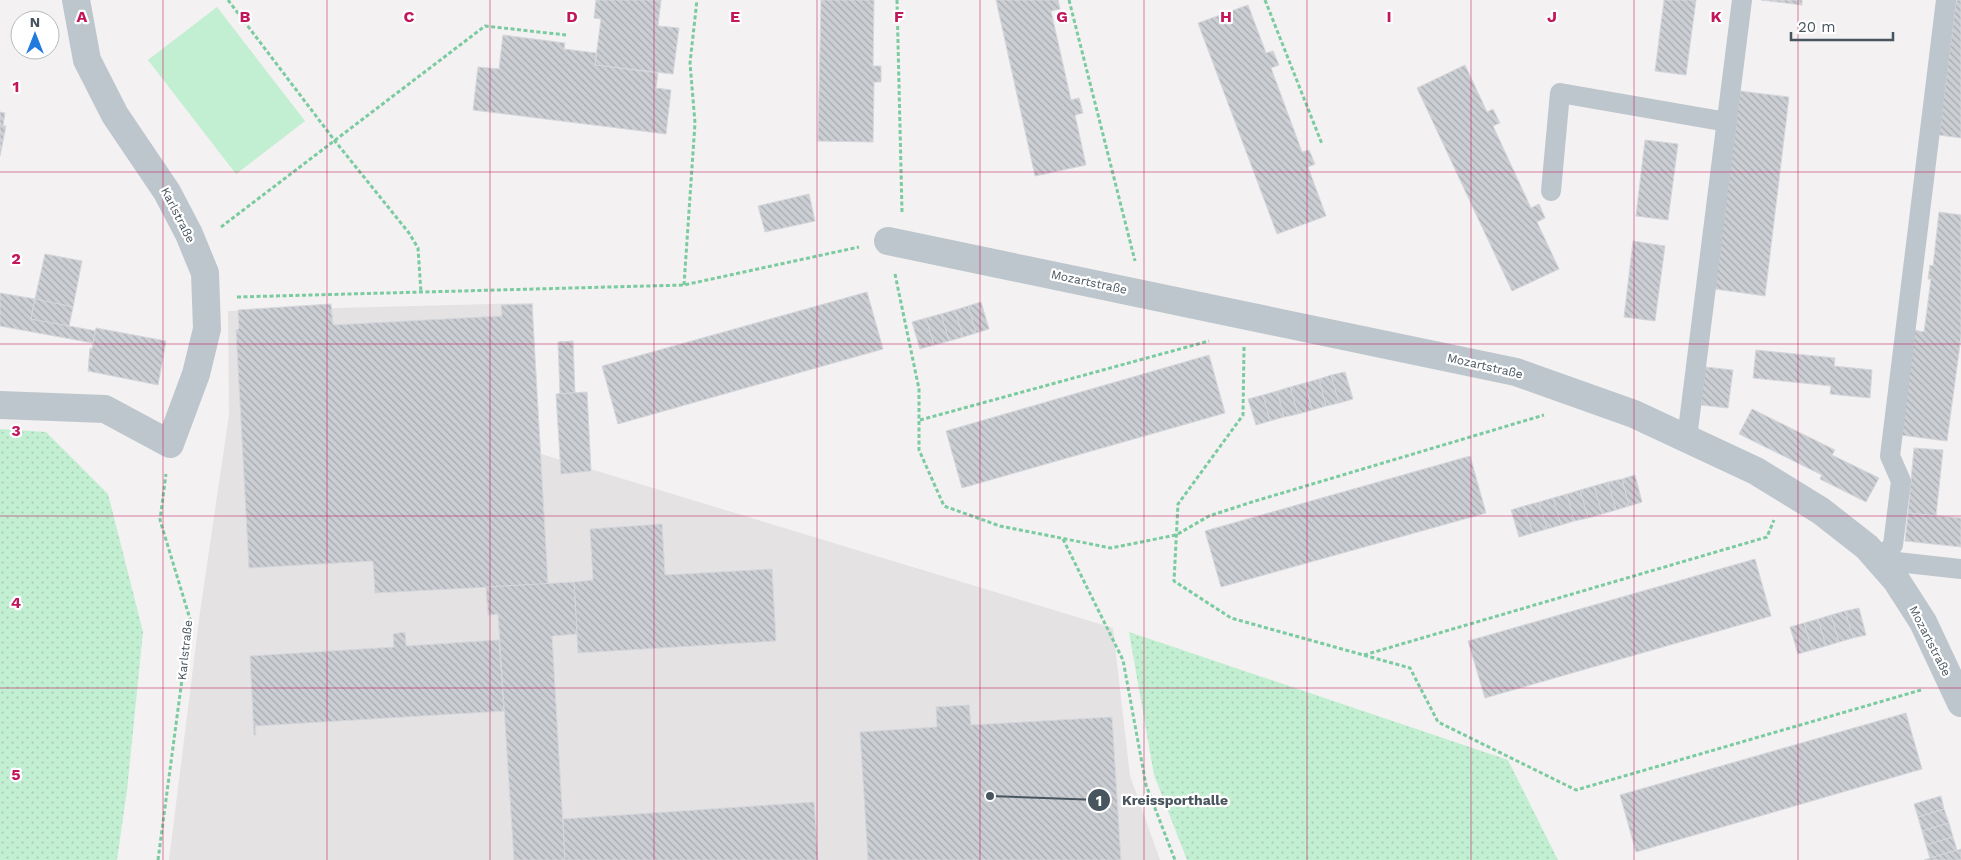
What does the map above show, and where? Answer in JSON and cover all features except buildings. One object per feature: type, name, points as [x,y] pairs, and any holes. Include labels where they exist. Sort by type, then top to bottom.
[{"type":"street","name":"Karlstraße","points":[[76,0],[87,60],[115,115],[167,192],[205,273],[206,329],[196,374],[170,444]]},
{"type":"street","name":"Mozartstraße","points":[[896,243],[1245,314],[1516,372],[1634,414],[1756,471],[1821,511],[1867,546],[1896,580],[1923,622],[1956,692]]},
{"type":"street","points":[[0,405],[105,409],[170,444]]},
{"type":"lane","points":[[1687,438],[1742,0]]},
{"type":"lane","points":[[1879,560],[1893,545],[1901,480],[1890,456],[1946,0]]},
{"type":"lane","points":[[1552,191],[1560,93],[1727,122]]},
{"type":"lane","points":[[1879,560],[1961,569]]},
{"type":"path","points":[[228,0],[413,240],[418,248],[420,293]]},
{"type":"path","points":[[684,286],[695,123],[690,63],[697,0]]},
{"type":"path","points":[[897,0],[896,243],[919,389],[919,450],[944,506],[1000,526],[1111,548],[1176,535],[1209,516],[1547,414]]},
{"type":"path","points":[[1069,0],[1143,293]]},
{"type":"path","points":[[1265,0],[1322,144]]},
{"type":"path","points":[[194,247],[485,26],[566,35]]},
{"type":"path","points":[[205,298],[684,286],[896,243]]},
{"type":"path","points":[[920,420],[1217,340],[1245,314]]},
{"type":"path","points":[[1245,314],[1243,415],[1178,504],[1176,535],[1174,581],[1231,618],[1410,668],[1438,722],[1576,790],[1956,692]]},
{"type":"path","name":"Karlstraße","points":[[158,860],[190,619],[160,520],[170,444]]},
{"type":"path","points":[[1364,655],[1767,537],[1787,490]]},
{"type":"path","points":[[1063,538],[1123,660],[1146,785],[1175,860]]},
{"type":"shaded area","points":[[533,303],[538,453],[1113,628],[1130,776],[1160,860],[169,860],[200,612],[229,415],[228,311]]},
{"type":"green space","points":[[217,7],[305,121],[236,174],[148,60]]},
{"type":"green space","points":[[0,429],[46,432],[108,494],[143,632],[127,790],[117,860],[0,860]]},
{"type":"green space","points":[[1129,632],[1508,760],[1558,860],[1187,860],[1154,775]]},
{"type":"place","name":"Kreissporthalle","points":[[990,796]]}]
